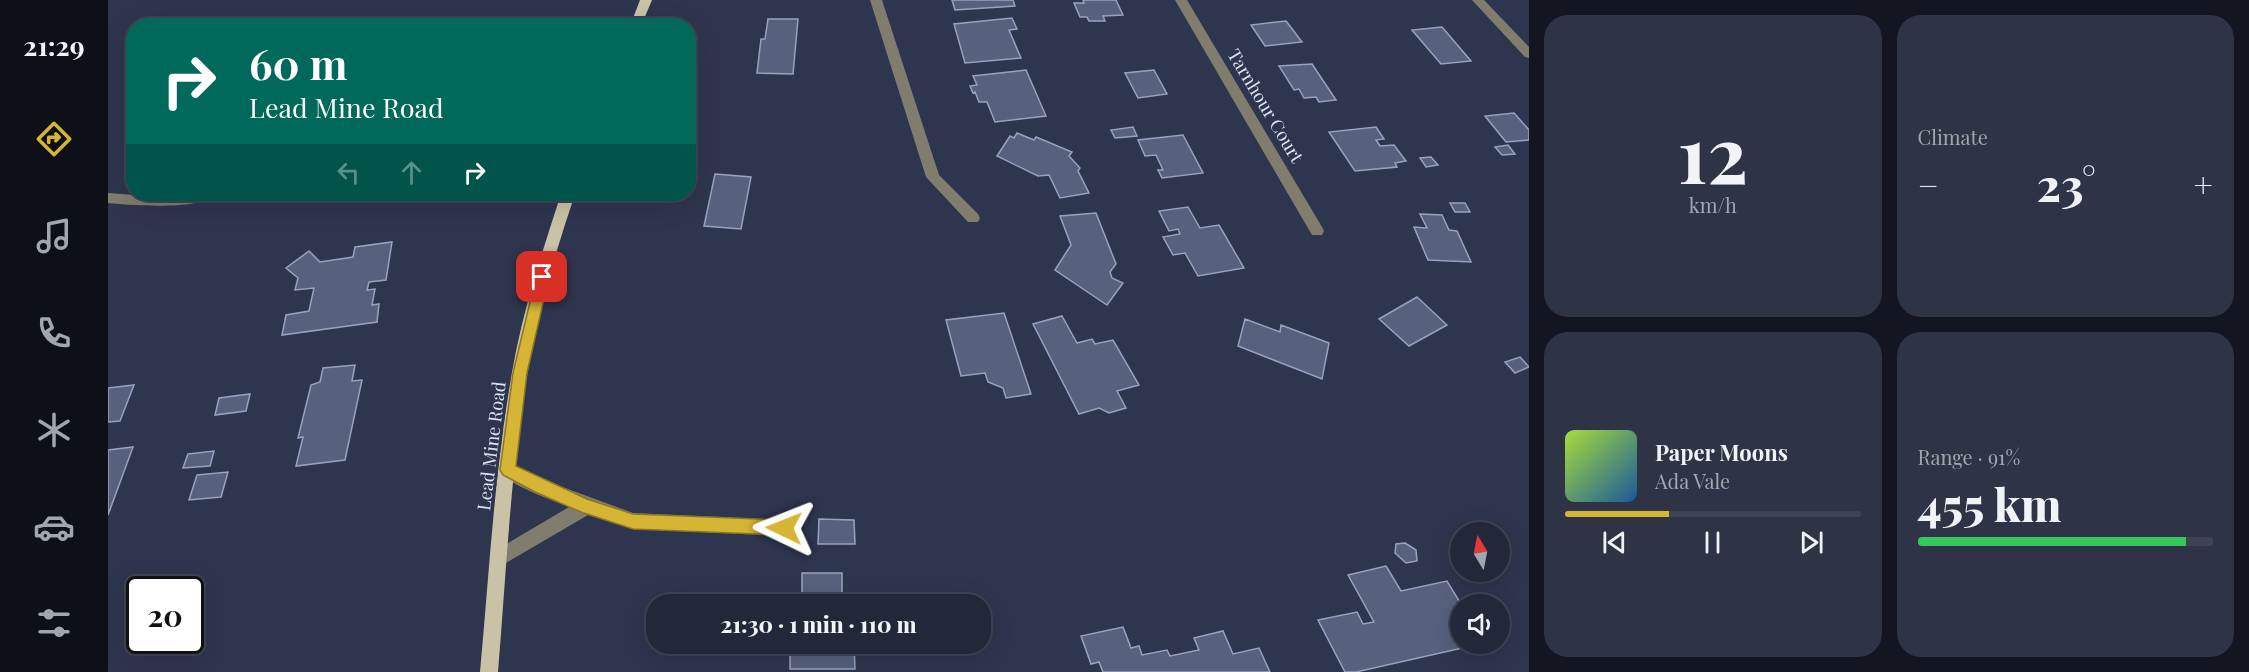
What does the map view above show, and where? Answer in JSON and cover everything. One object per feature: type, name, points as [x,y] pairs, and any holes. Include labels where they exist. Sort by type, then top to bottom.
[{"type":"main road","points":[[638,18],[646,0]]},
{"type":"main road","name":"Lead Mine Road","points":[[489,672],[508,470],[520,373],[531,318],[566,201]]},
{"type":"street","points":[[876,0],[933,177],[973,218]]},
{"type":"street","name":"Tarnhour Court","points":[[1181,0],[1317,231]]},
{"type":"street","points":[[1478,0],[1529,54]]},
{"type":"street","points":[[108,198],[126,199]]},
{"type":"street","points":[[148,201],[167,201]]},
{"type":"street","points":[[508,470],[540,487],[633,521],[784,528]]},
{"type":"street","points":[[499,558],[587,506]]},
{"type":"building","points":[[952,0],[1013,0],[1015,6],[955,10]]},
{"type":"building","points":[[1083,0],[1116,0],[1123,15],[1103,16],[1105,21],[1089,21],[1087,17],[1080,17],[1074,3],[1084,3]]},
{"type":"building","points":[[1012,18],[1017,29],[1009,30],[1021,58],[965,63],[954,24]]},
{"type":"building","points":[[768,19],[798,19],[793,74],[757,73],[761,39],[765,39]]},
{"type":"building","points":[[1286,21],[1302,42],[1265,46],[1251,25]]},
{"type":"building","points":[[1442,27],[1471,61],[1441,64],[1412,30]]},
{"type":"building","points":[[1312,64],[1336,100],[1319,102],[1316,97],[1304,98],[1299,89],[1294,90],[1279,66]]},
{"type":"building","points":[[1026,70],[1046,116],[995,122],[987,102],[979,102],[975,92],[973,93],[970,86],[977,85],[973,76]]},
{"type":"building","points":[[1154,70],[1167,94],[1138,98],[1125,73]]},
{"type":"building","points":[[1514,113],[1529,130],[1529,140],[1506,142],[1485,116]]},
{"type":"building","points":[[1133,127],[1137,136],[1115,138],[1111,130]]},
{"type":"building","points":[[1376,127],[1384,139],[1376,140],[1380,146],[1394,145],[1406,161],[1395,163],[1397,167],[1355,171],[1329,132]]},
{"type":"building","points":[[1017,133],[1034,140],[1036,137],[1072,152],[1069,156],[1080,168],[1078,171],[1089,193],[1060,198],[1049,175],[1038,176],[997,156],[1010,136],[1014,138]]},
{"type":"building","points":[[1183,135],[1203,173],[1162,178],[1158,170],[1163,170],[1156,155],[1145,156],[1138,140]]},
{"type":"building","points":[[1508,145],[1515,154],[1502,155],[1495,147]]},
{"type":"building","points":[[1431,157],[1438,165],[1426,167],[1420,158]]},
{"type":"building","points":[[715,174],[751,177],[741,229],[704,226]]},
{"type":"building","points":[[1450,203],[1465,203],[1470,212],[1455,212]]},
{"type":"building","points":[[1188,207],[1200,228],[1219,225],[1244,268],[1198,276],[1185,253],[1173,255],[1163,237],[1180,234],[1178,229],[1169,231],[1159,211]]},
{"type":"building","points":[[1096,213],[1116,264],[1110,272],[1112,278],[1123,283],[1107,305],[1055,270],[1071,245],[1060,216]]},
{"type":"building","points":[[1420,214],[1442,215],[1449,230],[1457,231],[1471,262],[1428,260],[1414,227],[1427,228]]},
{"type":"building","points":[[392,242],[386,280],[369,282],[367,290],[375,289],[372,305],[379,304],[377,322],[282,335],[286,315],[309,311],[314,288],[295,290],[298,278],[286,268],[309,251],[320,262],[353,257],[355,247]]},
{"type":"building","points":[[1417,297],[1447,325],[1409,346],[1379,319]]},
{"type":"building","points":[[1004,313],[1031,394],[1006,398],[1003,388],[988,382],[985,373],[961,376],[946,320]]},
{"type":"building","points":[[1062,316],[1077,343],[1092,339],[1095,344],[1113,340],[1139,385],[1117,391],[1126,408],[1109,413],[1099,408],[1079,414],[1033,324]]},
{"type":"building","points":[[1245,319],[1280,332],[1281,325],[1329,343],[1322,379],[1238,346]]},
{"type":"building","points":[[1520,357],[1529,367],[1515,373],[1505,362]]},
{"type":"building","points":[[355,365],[352,381],[362,380],[345,460],[296,466],[303,437],[298,438],[311,385],[320,382],[323,368]]},
{"type":"building","points":[[134,385],[120,421],[108,422],[108,388]]},
{"type":"building","points":[[250,394],[246,411],[215,415],[219,398]]},
{"type":"building","points":[[133,447],[108,515],[108,450]]},
{"type":"building","points":[[214,451],[210,466],[183,468],[188,454]]},
{"type":"building","points":[[228,472],[221,497],[189,500],[197,475]]},
{"type":"building","points":[[819,519],[854,520],[855,544],[818,544]]},
{"type":"building","points":[[1405,543],[1416,550],[1417,561],[1406,563],[1395,553],[1396,544]]},
{"type":"building","points":[[1386,566],[1401,591],[1447,581],[1455,594],[1450,594],[1450,651],[1356,672],[1345,672],[1318,620],[1357,612],[1363,624],[1374,622],[1348,575]]},
{"type":"building","points":[[802,573],[842,573],[842,594],[802,594]]},
{"type":"building","points":[[1123,627],[1131,648],[1139,646],[1142,655],[1167,650],[1170,656],[1199,650],[1194,638],[1223,631],[1233,654],[1259,648],[1270,672],[1103,672],[1099,662],[1091,664],[1081,636]]},
{"type":"building","points":[[790,654],[854,654],[855,669],[790,669]]},
{"type":"route","points":[[542,277],[520,373],[508,470],[540,487],[605,513],[633,521],[784,528]]}]
